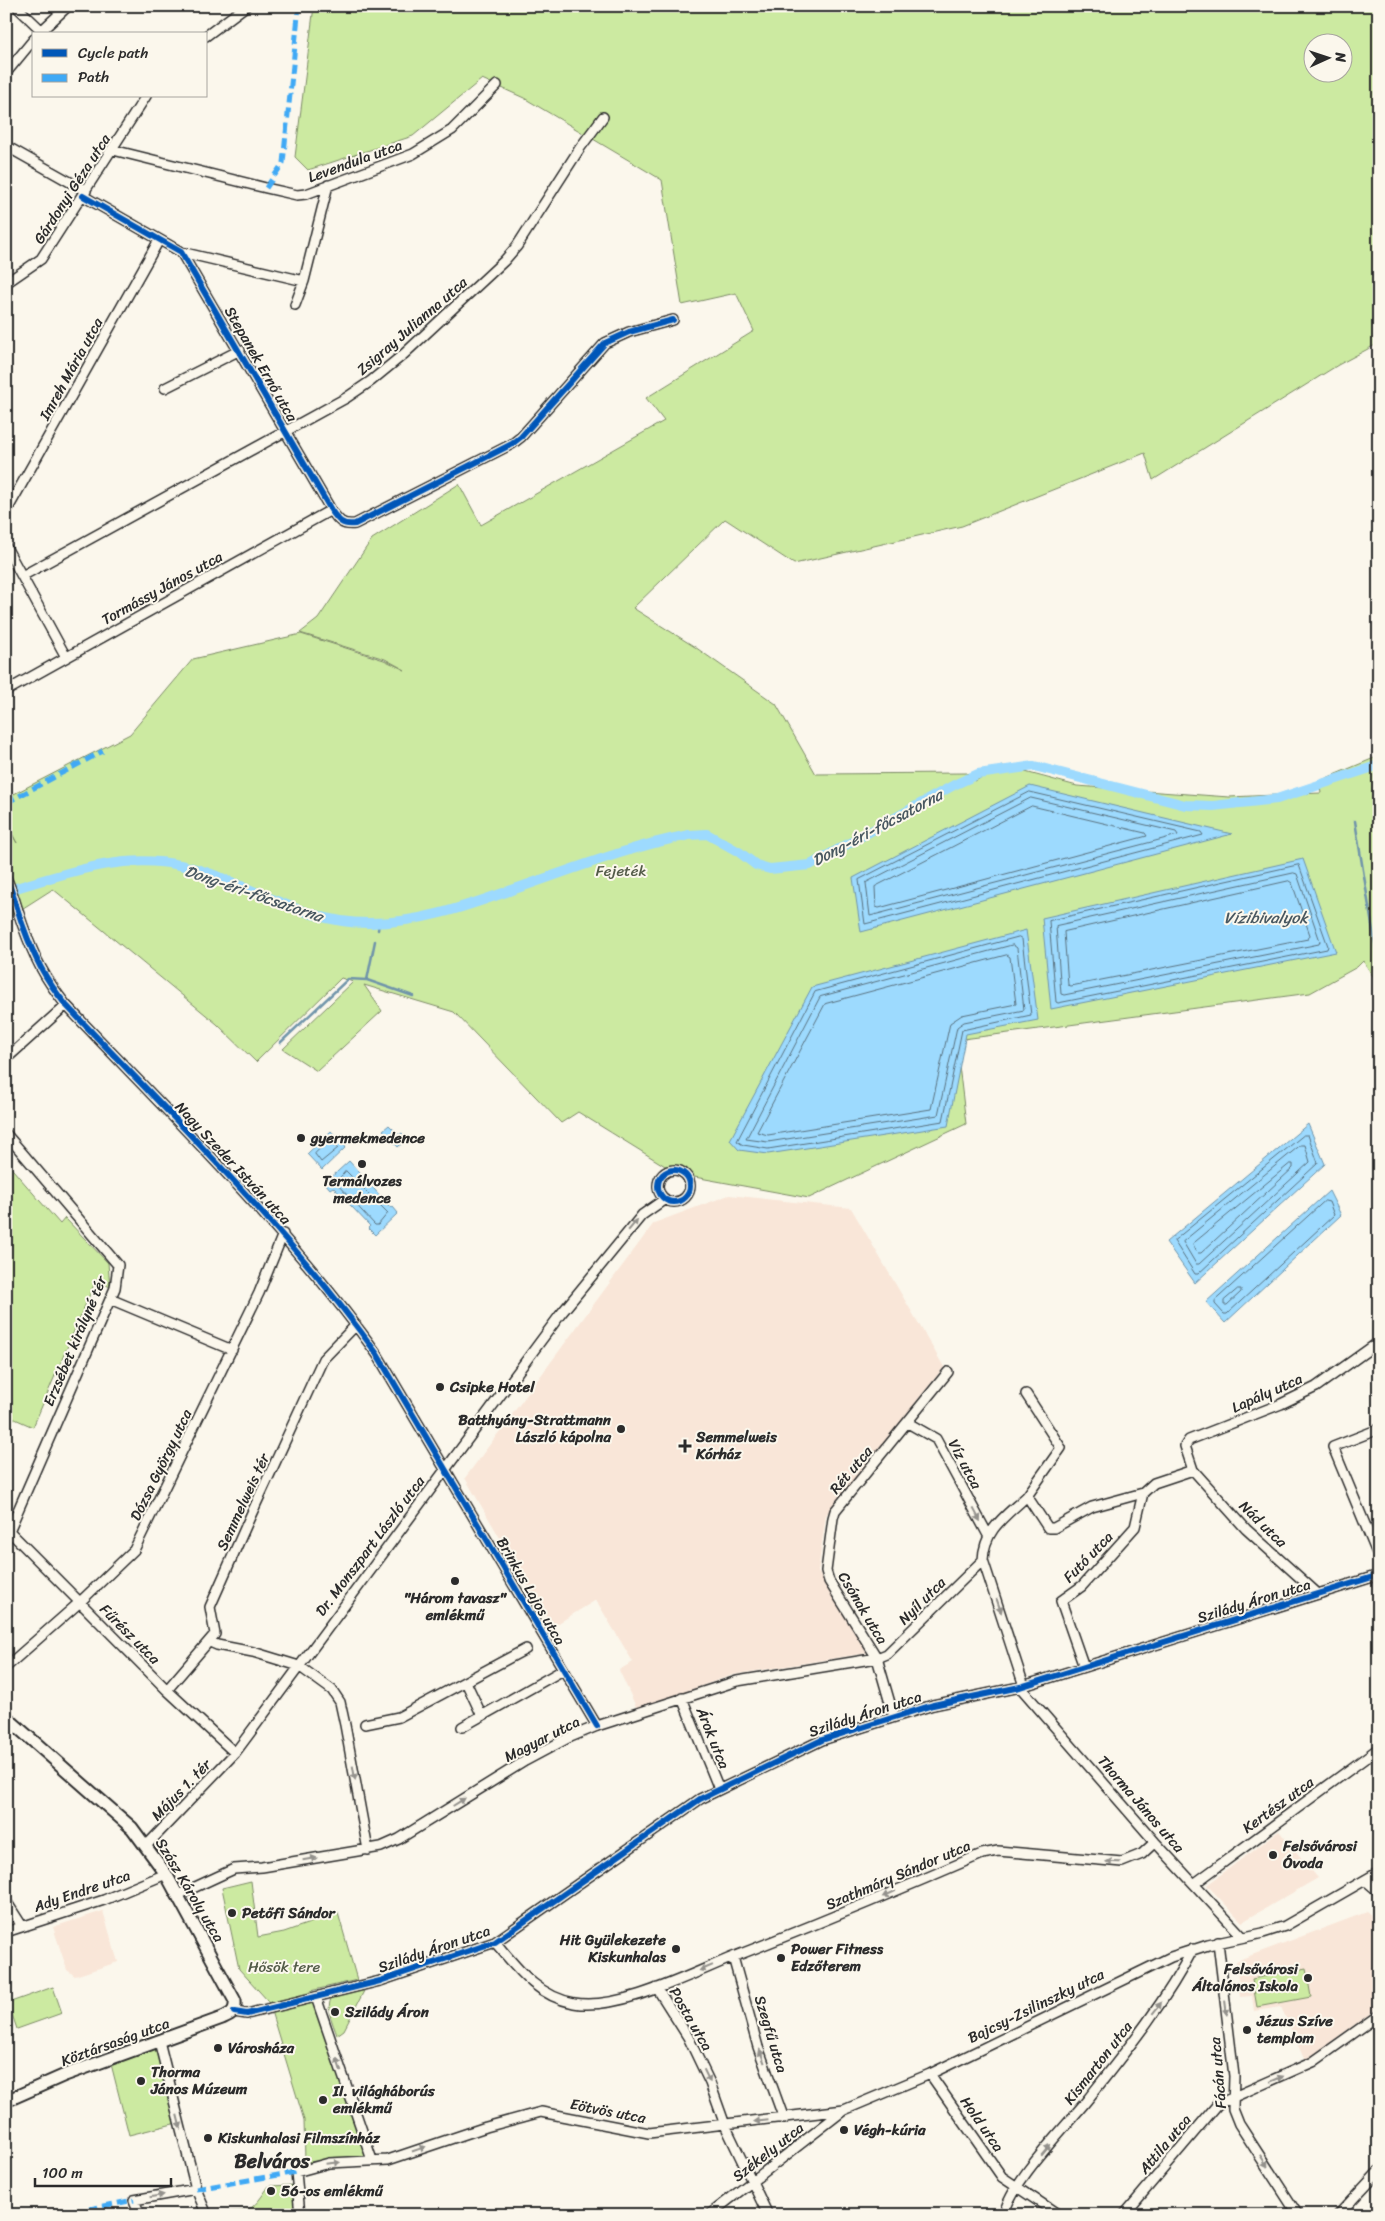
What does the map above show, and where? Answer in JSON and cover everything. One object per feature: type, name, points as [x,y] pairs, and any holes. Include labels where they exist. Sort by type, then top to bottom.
[{"type":"main road","name":"Szász Károly utca","points":[[6,1718],[116,1812],[146,1846],[166,1874],[236,2001],[234,2012]]},
{"type":"main road","name":"Köztársaság utca","points":[[6,2101],[65,2076],[234,2012]]},
{"type":"street","points":[[16,6],[39,32],[68,6]]},
{"type":"street","points":[[208,34],[246,6]]},
{"type":"street","points":[[6,73],[32,41]]},
{"type":"street","name":"Levendula utca","points":[[113,150],[298,195],[413,154],[452,130],[497,86]]},
{"type":"street","name":"Gárdonyi Géza utca","points":[[6,283],[41,258],[113,150],[145,98]]},
{"type":"street","name":"Zsigray Julianna utca","points":[[22,576],[284,430],[346,398],[371,381],[492,275],[517,246],[580,148],[603,117]]},
{"type":"street","points":[[6,146],[159,240],[182,252],[304,281]]},
{"type":"street","points":[[295,305],[304,281],[328,185]]},
{"type":"street","name":"Imreh Mária utca","points":[[6,512],[159,240]]},
{"type":"street","name":"Stepanek Ernő utca","points":[[182,252],[331,510]]},
{"type":"street","points":[[331,510],[339,522],[355,524],[504,449],[521,437],[606,343],[629,332],[673,320]]},
{"type":"street","points":[[164,388],[240,350]]},
{"type":"street","name":"Tormássy János utca","points":[[6,691],[331,510]]},
{"type":"street","points":[[6,547],[66,657]]},
{"type":"street","name":"Nagy Szeder István utca","points":[[7,879],[15,896],[22,924],[46,979],[66,1005],[283,1234],[377,1354],[445,1469]]},
{"type":"street","points":[[6,1059],[66,1005]]},
{"type":"street","name":"Erzsébet királyné tér","points":[[6,1134],[116,1260],[118,1272],[110,1299],[9,1531]]},
{"type":"street","name":"Dr. Monszpart László utca","points":[[235,1753],[445,1469],[612,1250],[642,1215],[665,1199]]},
{"type":"street","name":"Dózsa György utca","points":[[6,1667],[80,1602],[134,1550],[259,1293],[283,1234]]},
{"type":"street","points":[[110,1299],[232,1350]]},
{"type":"street","name":"Semmelweis tér","points":[[210,1642],[215,1634],[210,1608],[254,1508],[323,1359],[356,1325]]},
{"type":"street","name":"Lapály utca","points":[[1193,1470],[1184,1451],[1189,1440],[1281,1404],[1316,1387],[1379,1342]]},
{"type":"street","points":[[908,1423],[948,1372]]},
{"type":"street","points":[[1022,1687],[983,1560],[988,1534],[1027,1496],[1061,1448],[1026,1394]]},
{"type":"street","name":"Víz utca","points":[[908,1423],[936,1438],[988,1534]]},
{"type":"street","name":"Rét utca","points":[[826,1571],[835,1511],[908,1423]]},
{"type":"street","points":[[1379,1429],[1333,1447],[1379,1558]]},
{"type":"street","name":"Brinkus Lajos utca","points":[[445,1469],[597,1726]]},
{"type":"street","points":[[1027,1496],[1044,1525],[1051,1529],[1092,1507],[1143,1493],[1154,1483],[1193,1470]]},
{"type":"street","name":"Nád utca","points":[[1193,1470],[1246,1529],[1318,1594]]},
{"type":"street","name":"Futó utca","points":[[1084,1667],[1061,1601],[1082,1586],[1135,1527],[1143,1493]]},
{"type":"street","name":"Fűrész utca","points":[[9,1531],[167,1690],[235,1753]]},
{"type":"street","name":"Nyíl utca","points":[[877,1658],[891,1651],[983,1560]]},
{"type":"street","name":"Csónak utca","points":[[826,1571],[828,1581],[877,1658],[894,1717]]},
{"type":"street","name":"Szilády Áron utca","points":[[316,1997],[380,1981],[495,1942],[700,1800],[802,1749],[934,1705],[1022,1687],[1379,1575]]},
{"type":"street","points":[[167,1690],[210,1642],[217,1646],[254,1652],[299,1666],[332,1690],[340,1702],[346,1725],[368,1850]]},
{"type":"street","points":[[364,1724],[399,1718],[526,1649]]},
{"type":"street","name":"Magyar utca","points":[[178,1895],[234,1869],[262,1867],[382,1847],[399,1839],[525,1761],[568,1738],[597,1726],[737,1681],[877,1658]]},
{"type":"street","points":[[462,1727],[563,1670]]},
{"type":"street","points":[[466,1682],[482,1716]]},
{"type":"street","name":"Thorma János utca","points":[[1022,1687],[1155,1842],[1243,1937]]},
{"type":"street","name":"Árok utca","points":[[682,1698],[719,1789]]},
{"type":"street","name":"Kertész utca","points":[[1194,1884],[1379,1748]]},
{"type":"street","name":"Május 1. tér","points":[[146,1846],[235,1753]]},
{"type":"street","name":"Szathmáry Sándor utca","points":[[657,1988],[852,1910],[982,1854],[998,1852],[1122,1862],[1142,1854],[1155,1842]]},
{"type":"street","name":"Bajcsy-Zsilinszky utca","points":[[844,2110],[930,2074],[1142,1969],[1193,1949],[1285,1926],[1379,1872]]},
{"type":"street","name":"Ady Endre utca","points":[[6,1932],[104,1900],[166,1874]]},
{"type":"street","points":[[1365,1880],[1379,1892]]},
{"type":"street","points":[[6,1901],[22,1926]]},
{"type":"street","name":"Posta utca","points":[[495,1942],[538,1989],[560,1999],[596,2004],[657,1988],[688,2037],[710,2083],[725,2125],[768,2215]]},
{"type":"street","name":"Fácán utca","points":[[1218,1942],[1234,2076],[1233,2109],[1239,2124],[1298,2215]]},
{"type":"street","name":"Kismarton utca","points":[[1004,2215],[1015,2187],[1089,2098],[1172,1989],[1193,1949]]},
{"type":"street","name":"Szegfű utca","points":[[733,1958],[758,2047],[784,2119]]},
{"type":"street","points":[[234,2012],[247,2014],[316,1997],[372,2160],[329,2163],[296,2172],[300,2215]]},
{"type":"street","name":"Attila utca","points":[[1124,2215],[1218,2104],[1313,2062],[1379,2015]]},
{"type":"street","points":[[159,2041],[196,2189],[207,2215]]},
{"type":"street","name":"Hold utca","points":[[930,2074],[1002,2177],[1059,2215]]},
{"type":"street","name":"Eötvös utca","points":[[372,2160],[388,2160],[486,2127],[541,2112],[649,2133],[784,2119],[844,2110]]},
{"type":"street","name":"Székely utca","points":[[709,2215],[844,2110]]},
{"type":"street","points":[[1338,2215],[1379,2171]]},
{"type":"street","points":[[140,2215],[134,2200],[196,2189]]},
{"type":"shaded area","name":"Semmelweis Kórház","points":[[729,1195],[851,1208],[944,1367],[826,1515],[818,1571],[867,1653],[732,1675],[637,1709],[619,1670],[633,1662],[596,1600],[552,1627],[465,1478],[654,1223]]},
{"type":"shaded area","name":"Felsővárosi Óvoda","points":[[1279,1831],[1318,1878],[1242,1922],[1207,1885]]},
{"type":"shaded area","points":[[103,1911],[118,1962],[75,1976],[67,1970],[53,1927]]},
{"type":"shaded area","name":"Felsővárosi Általános Iskola","points":[[1367,1912],[1379,1921],[1379,2007],[1305,2061],[1281,2007],[1254,2011],[1252,1996],[1240,1997],[1236,1961]]},
{"type":"green space","name":"Fejeték","points":[[314,6],[1379,6],[1379,343],[1338,365],[1153,480],[1145,453],[962,526],[794,564],[725,519],[633,608],[695,647],[776,704],[816,774],[967,773],[975,781],[1003,766],[1077,786],[1229,797],[1321,793],[1319,781],[1379,756],[1379,985],[1363,961],[1357,967],[1310,993],[956,1040],[966,1124],[809,1198],[678,1174],[578,1112],[561,1123],[454,1012],[364,985],[382,1011],[317,1071],[283,1049],[353,982],[341,978],[256,1062],[217,1024],[53,889],[6,919],[6,825],[17,843],[6,822],[6,798],[130,734],[193,659],[301,634],[384,660],[405,670],[385,659],[300,633],[318,619],[372,539],[459,484],[481,525],[664,421],[646,398],[754,331],[736,293],[682,305],[662,180],[524,98],[482,79],[413,136],[308,170],[295,157]]},
{"type":"green space","points":[[6,1162],[60,1224],[65,1218],[108,1263],[110,1287],[96,1280],[33,1427],[6,1415]]},
{"type":"green space","name":"Hősök tere","points":[[251,1881],[258,1937],[284,1932],[338,1913],[357,1980],[310,1991],[367,2157],[305,2162],[304,2120],[268,2001],[239,1969],[222,1888]]},
{"type":"green space","points":[[1306,1968],[1311,1997],[1257,2007],[1252,1979]]},
{"type":"green space","points":[[53,1987],[62,2013],[17,2029],[8,2003]]},
{"type":"green space","points":[[365,1989],[344,2030],[337,2035],[329,2011],[332,1997]]},
{"type":"green space","points":[[157,2048],[177,2123],[129,2135],[111,2064]]},
{"type":"green space","points":[[294,2185],[297,2215],[217,2214],[248,2210],[258,2201],[269,2186]]},
{"type":"water","points":[[1030,786],[1232,834],[861,932],[853,878]]},
{"type":"water","name":"Vízibivalyok","points":[[1303,859],[1336,952],[1051,1009],[1042,918]]},
{"type":"water","points":[[1026,930],[1038,1020],[966,1034],[948,1126],[768,1154],[739,1150],[730,1140],[812,987]]},
{"type":"water","points":[[1308,1124],[1325,1164],[1195,1283],[1166,1242]]},
{"type":"water","points":[[389,1125],[399,1135],[402,1133],[407,1139],[398,1147],[383,1130]]},
{"type":"water","points":[[331,1131],[346,1147],[322,1170],[307,1154]]},
{"type":"water","points":[[349,1161],[391,1208],[393,1207],[398,1213],[375,1235],[368,1228],[370,1226],[333,1187],[330,1189],[325,1183]]},
{"type":"water","points":[[1329,1191],[1341,1215],[1225,1323],[1206,1302]]},
{"type":"waterway","name":"Dong-éri-főcsatorna","points":[[6,891],[92,867],[135,861],[158,862],[180,865],[204,872],[297,909],[320,916],[345,921],[388,922],[441,913],[620,853],[689,835],[707,834],[739,852],[756,865],[770,869],[810,865],[954,785],[978,774],[1034,766],[1185,805],[1213,806],[1277,799],[1379,765]]},
{"type":"waterway","points":[[1355,821],[1379,968]]},
{"type":"waterway","name":"Dong-éri-főcsatorna","points":[[378,930],[379,923]]},
{"type":"waterway","points":[[280,1043],[348,979],[367,980],[375,941]]},
{"type":"waterway","points":[[367,980],[413,996]]},
{"type":"marked path","points":[[266,188],[283,163],[299,6]]},
{"type":"marked path","points":[[6,803],[103,751]]},
{"type":"marked path","points":[[196,2189],[296,2172]]},
{"type":"marked path","points":[[59,2215],[134,2200]]},
{"type":"cycle path","points":[[83,196],[181,252],[331,510],[338,519],[347,524],[355,524],[512,444],[521,437],[605,343],[629,332],[673,320]]},
{"type":"cycle path","points":[[6,878],[36,958],[46,977],[66,1005],[228,1174],[305,1262],[377,1354],[597,1726]]},
{"type":"cycle path","points":[[674,1170],[685,1175],[690,1186],[685,1197],[674,1202],[663,1197],[658,1186],[663,1175],[674,1170]]},
{"type":"cycle path","points":[[234,2012],[247,2014],[380,1981],[495,1942],[700,1799],[822,1740],[933,1705],[1020,1687],[1379,1575]]},
{"type":"place","name":"gyermekmedence","points":[[301,1138]]},
{"type":"place","name":"Termálvozes medence","points":[[362,1164]]},
{"type":"place","name":"Csipke Hotel","points":[[440,1387]]},
{"type":"place","name":"Batthyány-Strattmann László kápolna","points":[[621,1429]]},
{"type":"place","name":"Semmelweis Kórház","points":[[685,1446]]},
{"type":"place","name":"\"Három tavasz\" emlékmű","points":[[455,1581]]},
{"type":"place","name":"Felsővárosi Óvoda","points":[[1273,1855]]},
{"type":"place","name":"Petőfi Sándor","points":[[232,1913]]},
{"type":"place","name":"Hit Gyülekezete Kiskunhalas","points":[[676,1949]]},
{"type":"place","name":"Power Fitness Edzőterem","points":[[781,1958]]},
{"type":"place","name":"Felsővárosi Általános Iskola","points":[[1308,1978]]},
{"type":"place","name":"Szilády Áron","points":[[335,2012]]},
{"type":"place","name":"Jézus Szíve templom","points":[[1247,2030]]},
{"type":"place","name":"Városháza","points":[[218,2048]]},
{"type":"place","name":"Thorma János Múzeum","points":[[141,2081]]},
{"type":"place","name":"II. világháborús emlékmű","points":[[323,2100]]},
{"type":"place","name":"Végh-kúria","points":[[844,2130]]},
{"type":"place","name":"Kiskunhalasi Filmszínház","points":[[208,2138]]},
{"type":"place","name":"56-os emlékmű","points":[[271,2191]]},
{"type":"district","name":"Belváros","points":[[272,2161]]}]
